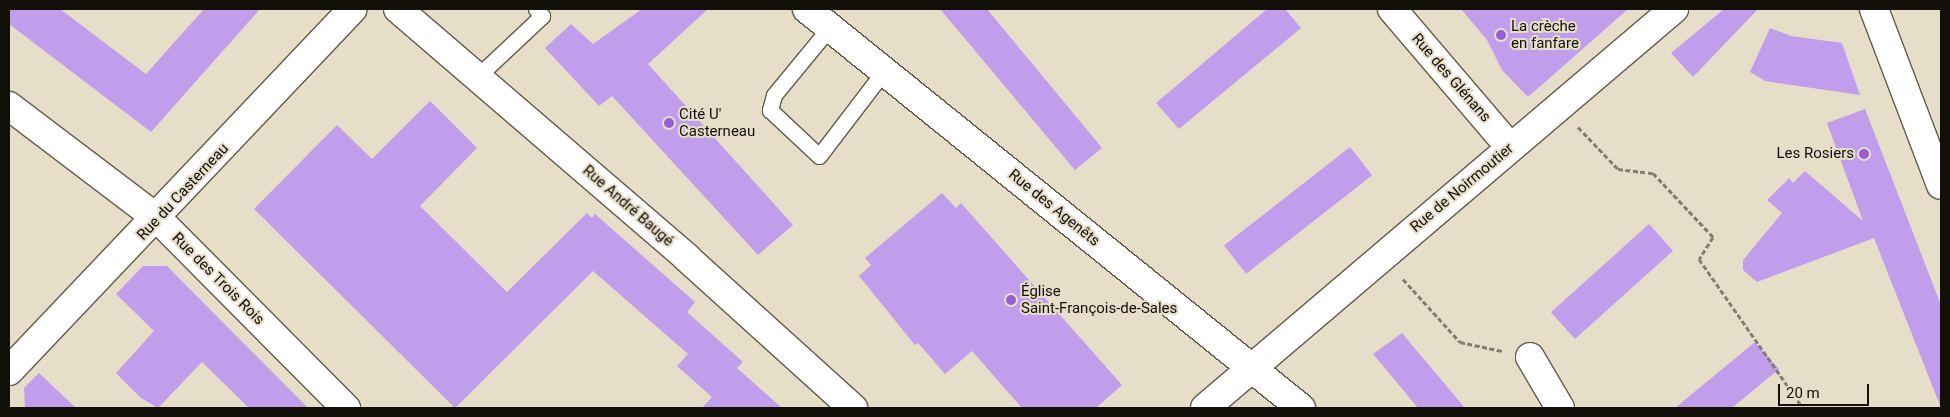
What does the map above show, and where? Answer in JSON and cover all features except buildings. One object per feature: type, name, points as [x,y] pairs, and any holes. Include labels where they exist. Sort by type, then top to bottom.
[{"type":"street","name":"Rue du Casterneau","points":[[9,371],[158,219],[353,9]]},
{"type":"street","name":"Rue André Baugé","points":[[398,9],[478,76],[853,408]]},
{"type":"street","name":"Rue des Agenêts","points":[[807,9],[1301,408]]},
{"type":"street","name":"Rue des Glénans","points":[[1392,9],[1510,148]]},
{"type":"street","name":"Rue de Noirmoutier","points":[[1205,408],[1674,9]]},
{"type":"street","points":[[1874,9],[1941,185]]},
{"type":"street","name":"Rue des Trois Rois","points":[[9,106],[158,219],[346,408]]},
{"type":"street","points":[[1530,357],[1560,408]]},
{"type":"lane","points":[[478,76],[542,16],[536,9]]},
{"type":"lane","points":[[830,27],[774,95],[770,110],[819,156],[884,71]]},
{"type":"path","points":[[1558,107],[1618,169],[1653,173],[1713,237],[1699,259],[1802,408]]},
{"type":"path","points":[[1383,256],[1460,342],[1530,357]]},
{"type":"place","name":"La crèche en fanfare","points":[[1501,35]]},
{"type":"place","name":"Cité U' Casterneau","points":[[669,123]]},
{"type":"place","name":"Les Rosiers","points":[[1864,154]]},
{"type":"place","name":"Église Saint-François-de-Sales","points":[[1011,300]]}]
